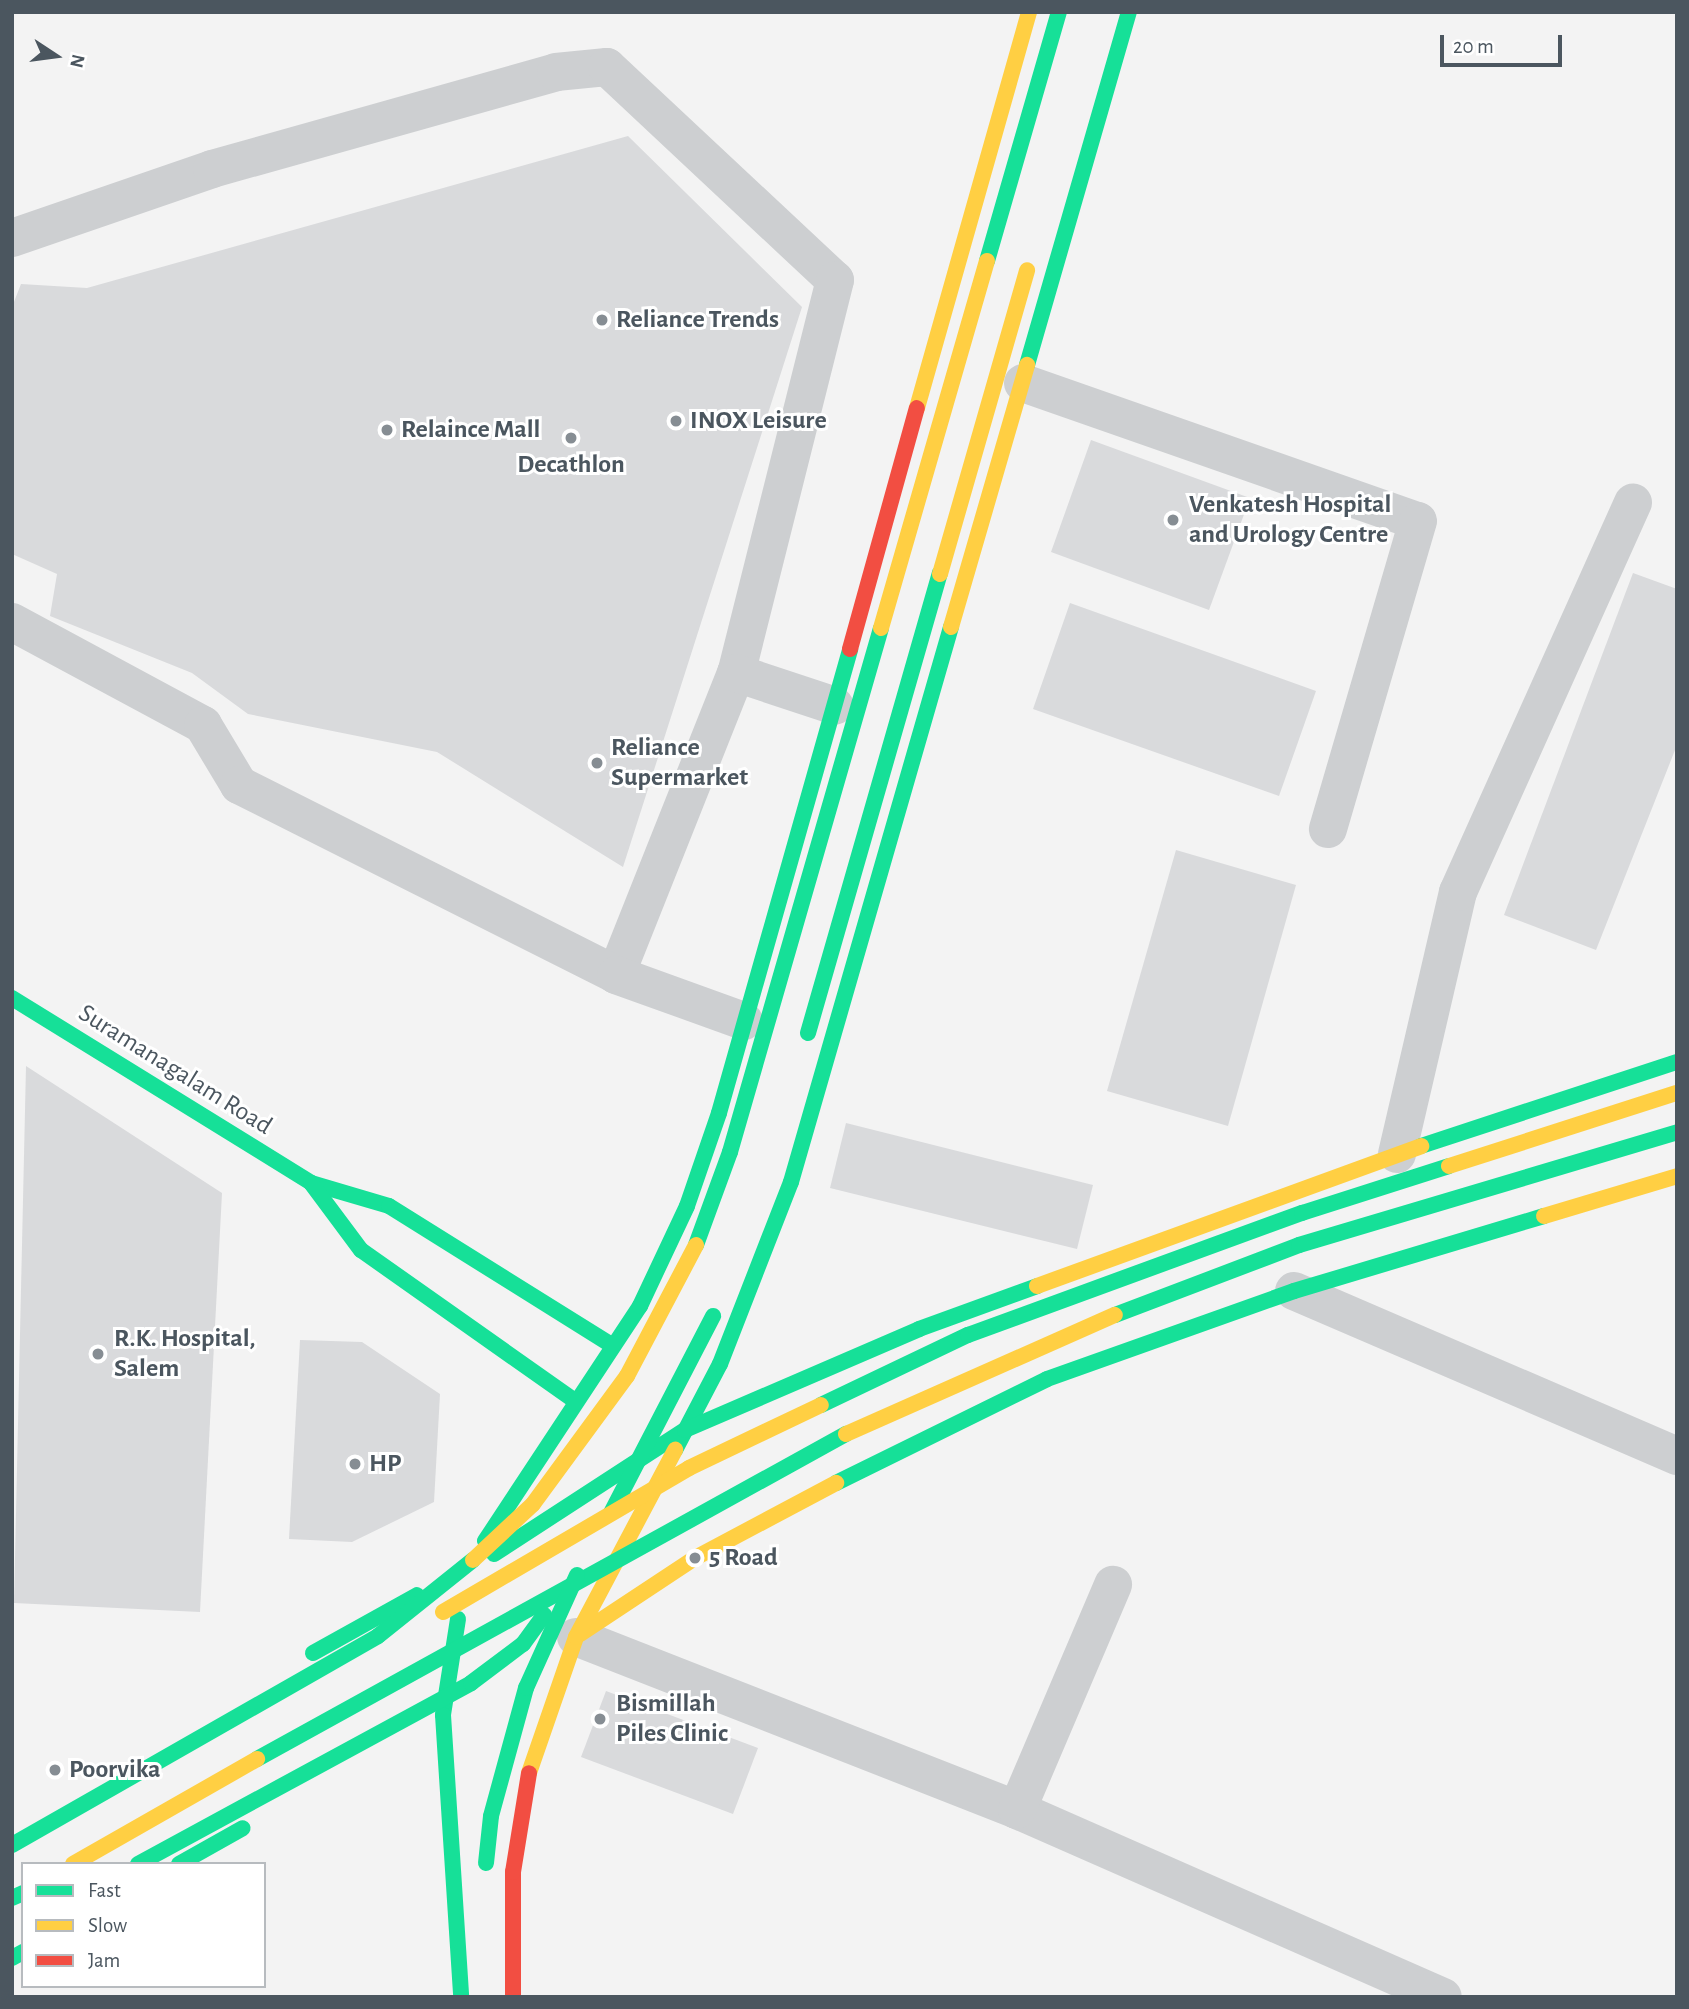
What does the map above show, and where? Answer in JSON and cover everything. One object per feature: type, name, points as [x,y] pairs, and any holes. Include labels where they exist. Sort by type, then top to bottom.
[{"type":"main road","points":[[461,1997],[443,1715],[466,1572],[575,1401],[640,1306],[687,1206],[744,1021],[835,706],[1029,12]]},
{"type":"main road","points":[[12,1845],[378,1636],[438,1592],[533,1504],[627,1376],[702,1233],[730,1152],[1059,12]]},
{"type":"main road","points":[[513,1997],[510,1928],[519,1810],[543,1721],[576,1637],[685,1430],[757,1278],[791,1182],[1129,12]]},
{"type":"main road","points":[[802,1052],[1032,251]]},
{"type":"main road","name":"Suramanagalam Road","points":[[12,998],[311,1183]]},
{"type":"main road","points":[[12,1824],[372,1616],[466,1572],[685,1430],[931,1325],[1398,1154],[1677,1062]]},
{"type":"main road","points":[[12,1865],[690,1468],[968,1335],[1302,1213],[1677,1093]]},
{"type":"main road","points":[[77,1862],[631,1549],[879,1418],[1076,1331],[1299,1245],[1677,1132]]},
{"type":"main road","points":[[183,1862],[576,1637],[695,1558],[923,1437],[1047,1379],[1294,1291],[1677,1176]]},
{"type":"main road","points":[[311,1183],[389,1206],[613,1346]]},
{"type":"main road","points":[[311,1183],[361,1250],[575,1401]]},
{"type":"main road","points":[[485,1888],[491,1816],[526,1689],[585,1557],[679,1388],[718,1303]]},
{"type":"main road","points":[[142,1862],[471,1683],[523,1644],[585,1557]]},
{"type":"street","points":[[12,238],[212,169],[556,72],[607,67],[835,280],[736,673],[615,975]]},
{"type":"street","points":[[1023,383],[1418,521],[1328,829]]},
{"type":"street","points":[[1398,1154],[1458,892],[1633,502]]},
{"type":"street","points":[[12,622],[203,725],[239,785],[615,975],[744,1021]]},
{"type":"street","points":[[736,673],[835,706]]},
{"type":"street","points":[[1294,1291],[1677,1456]]},
{"type":"street","points":[[1017,1810],[1113,1585]]},
{"type":"street","points":[[576,1637],[1017,1810],[1444,1997]]},
{"type":"building","name":"Relaince Mall","points":[[628,136],[802,307],[623,867],[437,752],[248,714],[192,673],[50,616],[57,574],[12,554],[12,307],[21,284],[87,288]]},
{"type":"building","points":[[1091,440],[1250,498],[1209,610],[1051,552]]},
{"type":"building","points":[[1633,573],[1677,589],[1677,745],[1596,950],[1504,915]]},
{"type":"building","points":[[1070,603],[1316,691],[1279,796],[1033,709]]},
{"type":"building","points":[[1176,850],[1296,885],[1228,1126],[1107,1091]]},
{"type":"building","points":[[26,1066],[222,1193],[200,1612],[14,1603]]},
{"type":"building","points":[[846,1123],[1093,1185],[1077,1249],[830,1188]]},
{"type":"building","points":[[300,1340],[362,1342],[440,1394],[434,1502],[352,1542],[289,1539]]},
{"type":"building","points":[[606,1691],[758,1748],[733,1814],[581,1757]]},
{"type":"traffic: fast","points":[[987,261],[1059,12]]},
{"type":"traffic: fast","points":[[1027,365],[1129,12]]},
{"type":"traffic: fast","points":[[808,1033],[940,574]]},
{"type":"traffic: fast","points":[[675,1450],[720,1364],[791,1182],[951,627]]},
{"type":"traffic: fast","points":[[696,1245],[730,1152],[881,628]]},
{"type":"traffic: fast","points":[[485,1541],[640,1306],[687,1206],[719,1113],[850,649]]},
{"type":"traffic: fast","points":[[12,998],[311,1183],[389,1206],[613,1346]]},
{"type":"traffic: fast","points":[[1421,1146],[1677,1062]]},
{"type":"traffic: fast","points":[[1115,1315],[1299,1245],[1677,1132]]},
{"type":"traffic: fast","points":[[821,1405],[968,1335],[1302,1213],[1449,1166]]},
{"type":"traffic: fast","points":[[311,1183],[361,1250],[575,1401]]},
{"type":"traffic: fast","points":[[836,1483],[1047,1379],[1294,1291],[1544,1216]]},
{"type":"traffic: fast","points":[[494,1554],[685,1430],[919,1329],[1037,1286]]},
{"type":"traffic: fast","points":[[611,1513],[713,1316]]},
{"type":"traffic: fast","points":[[257,1759],[846,1434]]},
{"type":"traffic: fast","points":[[12,1845],[378,1636],[473,1560]]},
{"type":"traffic: fast","points":[[486,1863],[491,1816],[526,1688],[577,1575]]},
{"type":"traffic: fast","points":[[313,1653],[417,1595]]},
{"type":"traffic: fast","points":[[142,1862],[471,1683],[523,1644],[544,1615]]},
{"type":"traffic: fast","points":[[458,1619],[443,1715],[461,1997]]},
{"type":"traffic: fast","points":[[183,1862],[243,1828]]},
{"type":"traffic: fast","points":[[12,1898],[21,1894]]},
{"type":"traffic: fast","points":[[12,1958],[21,1953]]},
{"type":"traffic: slow","points":[[917,408],[1029,12]]},
{"type":"traffic: slow","points":[[881,628],[987,261]]},
{"type":"traffic: slow","points":[[940,574],[1027,270]]},
{"type":"traffic: slow","points":[[951,627],[1027,365]]},
{"type":"traffic: slow","points":[[1449,1166],[1677,1093]]},
{"type":"traffic: slow","points":[[1037,1286],[1421,1146]]},
{"type":"traffic: slow","points":[[1544,1216],[1677,1176]]},
{"type":"traffic: slow","points":[[473,1560],[533,1504],[627,1376],[696,1245]]},
{"type":"traffic: slow","points":[[846,1434],[1115,1315]]},
{"type":"traffic: slow","points":[[443,1612],[689,1468],[821,1405]]},
{"type":"traffic: slow","points":[[529,1773],[576,1637],[675,1450]]},
{"type":"traffic: slow","points":[[580,1634],[695,1558],[836,1483]]},
{"type":"traffic: slow","points":[[77,1862],[257,1759]]},
{"type":"traffic: jam","points":[[850,649],[917,408]]},
{"type":"traffic: jam","points":[[513,1997],[513,1872],[529,1773]]},
{"type":"place","name":"Reliance Trends","points":[[602,320]]},
{"type":"place","name":"INOX Leisure","points":[[676,421]]},
{"type":"place","name":"Relaince Mall","points":[[387,430]]},
{"type":"place","name":"Decathlon","points":[[571,438]]},
{"type":"place","name":"Venkatesh Hospital and Urology Centre","points":[[1173,520]]},
{"type":"place","name":"Reliance Supermarket","points":[[597,763]]},
{"type":"place","name":"R.K. Hospital, Salem","points":[[98,1354]]},
{"type":"place","name":"HP","points":[[355,1464]]},
{"type":"place","name":"5 Road","points":[[695,1558]]},
{"type":"place","name":"Bismillah Piles Clinic","points":[[600,1719]]},
{"type":"place","name":"Poorvika","points":[[55,1770]]}]
